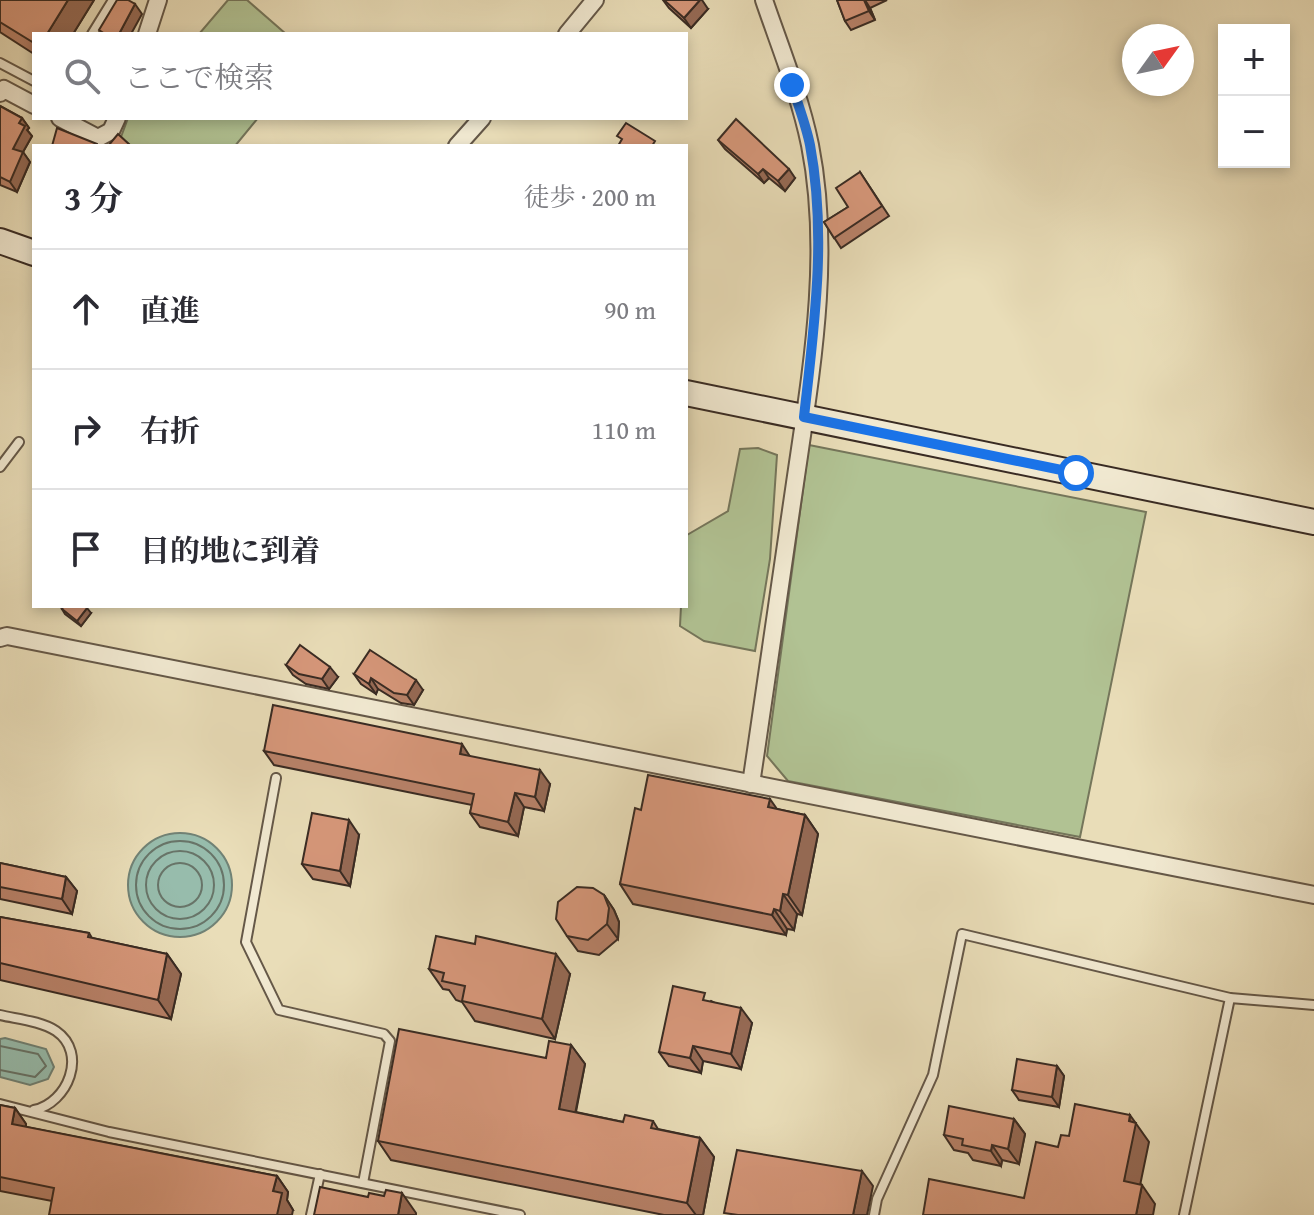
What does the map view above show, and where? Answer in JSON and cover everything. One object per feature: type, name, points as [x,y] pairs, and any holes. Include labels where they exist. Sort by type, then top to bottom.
[{"type":"street","points":[[148,32],[158,0]]},
{"type":"street","points":[[569,32],[595,0]]},
{"type":"street","points":[[751,784],[816,320],[817,205],[810,144],[764,0]]},
{"type":"street","points":[[0,93],[4,89],[32,104]]},
{"type":"street","points":[[64,120],[98,138],[111,131],[116,120]]},
{"type":"street","points":[[459,144],[480,120]]},
{"type":"street","points":[[0,241],[32,252]]},
{"type":"street","points":[[688,393],[1314,522]]},
{"type":"street","points":[[0,638],[7,636],[1314,895]]},
{"type":"lane","points":[[93,32],[113,0]]},
{"type":"lane","points":[[0,63],[32,80]]},
{"type":"lane","points":[[0,467],[19,442]]},
{"type":"lane","points":[[276,778],[246,942],[279,1010],[384,1034],[390,1041],[363,1183]]},
{"type":"lane","points":[[874,1215],[877,1199],[933,1075],[962,934],[1230,998],[1314,1005]]},
{"type":"lane","points":[[1184,1215],[1230,998]]},
{"type":"lane","points":[[0,1015],[51,1028],[66,1041],[71,1052],[72,1070],[61,1094],[50,1104],[29,1111]]},
{"type":"lane","points":[[0,1104],[109,1132],[520,1215]]},
{"type":"lane","points":[[311,1215],[320,1174]]},
{"type":"shaded area","points":[[228,0],[247,0],[284,32],[201,32]]},
{"type":"shaded area","points":[[127,120],[256,120],[237,144],[129,144],[121,137]]},
{"type":"shaded area","points":[[809,445],[1146,512],[1080,837],[788,781],[767,756]]},
{"type":"shaded area","points":[[758,448],[777,455],[770,559],[755,651],[704,641],[680,626],[681,608],[688,608],[688,534],[728,511],[740,449]]},
{"type":"water","points":[[180,833],[200,837],[217,848],[228,865],[232,885],[228,905],[217,922],[200,933],[180,937],[160,933],[143,922],[132,905],[128,885],[132,865],[143,848],[160,837]]},
{"type":"water","points":[[0,1039],[46,1049],[54,1067],[48,1079],[30,1085],[0,1077]]},
{"type":"building","points":[[0,0],[68,0],[48,32],[32,32],[32,42],[0,22]]},
{"type":"building","points":[[117,0],[135,4],[120,32],[99,30]]},
{"type":"building","points":[[664,0],[700,0],[684,18]]},
{"type":"building","points":[[837,0],[864,0],[869,11],[845,21]]},
{"type":"building","points":[[0,106],[22,118],[19,123],[25,126],[13,149],[23,152],[10,182],[0,177]]},
{"type":"building","points":[[736,119],[789,169],[778,181],[763,169],[758,174],[718,140]]},
{"type":"building","points":[[626,123],[655,141],[653,144],[619,144],[622,139],[617,136]]},
{"type":"building","points":[[57,128],[97,144],[53,144]]},
{"type":"building","points":[[118,134],[129,144],[110,144]]},
{"type":"building","points":[[860,172],[882,206],[834,238],[824,222],[848,207],[836,188]]},
{"type":"building","points":[[63,608],[87,608],[77,621]]},
{"type":"building","points":[[300,645],[330,667],[322,679],[299,674],[286,665]]},
{"type":"building","points":[[370,650],[416,680],[407,695],[394,693],[371,678],[369,684],[354,674]]},
{"type":"building","points":[[273,705],[462,744],[460,754],[540,770],[535,797],[515,793],[508,822],[470,813],[474,794],[264,751]]},
{"type":"building","points":[[648,775],[770,799],[768,807],[805,815],[788,895],[783,894],[780,911],[774,909],[772,915],[620,884],[635,808],[641,810]]},
{"type":"building","points":[[312,813],[349,820],[340,871],[302,864]]},
{"type":"building","points":[[0,863],[66,877],[62,899],[0,887]]},
{"type":"building","points":[[577,887],[593,888],[604,895],[609,908],[607,924],[588,940],[567,936],[556,919],[558,902]]},
{"type":"building","points":[[0,917],[89,933],[88,937],[167,954],[158,1000],[0,963]]},
{"type":"building","points":[[436,936],[475,944],[476,936],[556,954],[542,1019],[462,1001],[465,986],[442,981],[444,973],[429,969]]},
{"type":"building","points":[[673,986],[705,993],[703,1000],[741,1008],[731,1054],[693,1046],[690,1058],[659,1052]]},
{"type":"building","points":[[399,1029],[546,1058],[549,1041],[571,1045],[559,1109],[623,1122],[625,1115],[653,1121],[651,1128],[700,1138],[687,1203],[378,1141]]},
{"type":"building","points":[[1017,1059],[1057,1066],[1052,1097],[1012,1090]]},
{"type":"building","points":[[1075,1104],[1130,1115],[1129,1121],[1136,1123],[1124,1181],[1142,1185],[1136,1215],[923,1215],[929,1179],[1024,1198],[1036,1142],[1058,1147],[1061,1135],[1069,1136]]},
{"type":"building","points":[[0,1105],[15,1108],[12,1124],[277,1176],[273,1191],[282,1193],[277,1215],[49,1215],[54,1188],[0,1177]]},
{"type":"building","points":[[949,1106],[1014,1119],[1008,1149],[992,1145],[991,1151],[962,1145],[963,1139],[944,1135]]},
{"type":"building","points":[[737,1150],[862,1171],[853,1215],[724,1213]]},
{"type":"building","points":[[320,1187],[368,1197],[369,1193],[384,1196],[386,1190],[402,1193],[398,1215],[314,1215]]},
{"type":"route","points":[[792,85],[810,144],[817,205],[816,320],[804,417],[1076,473]]}]
